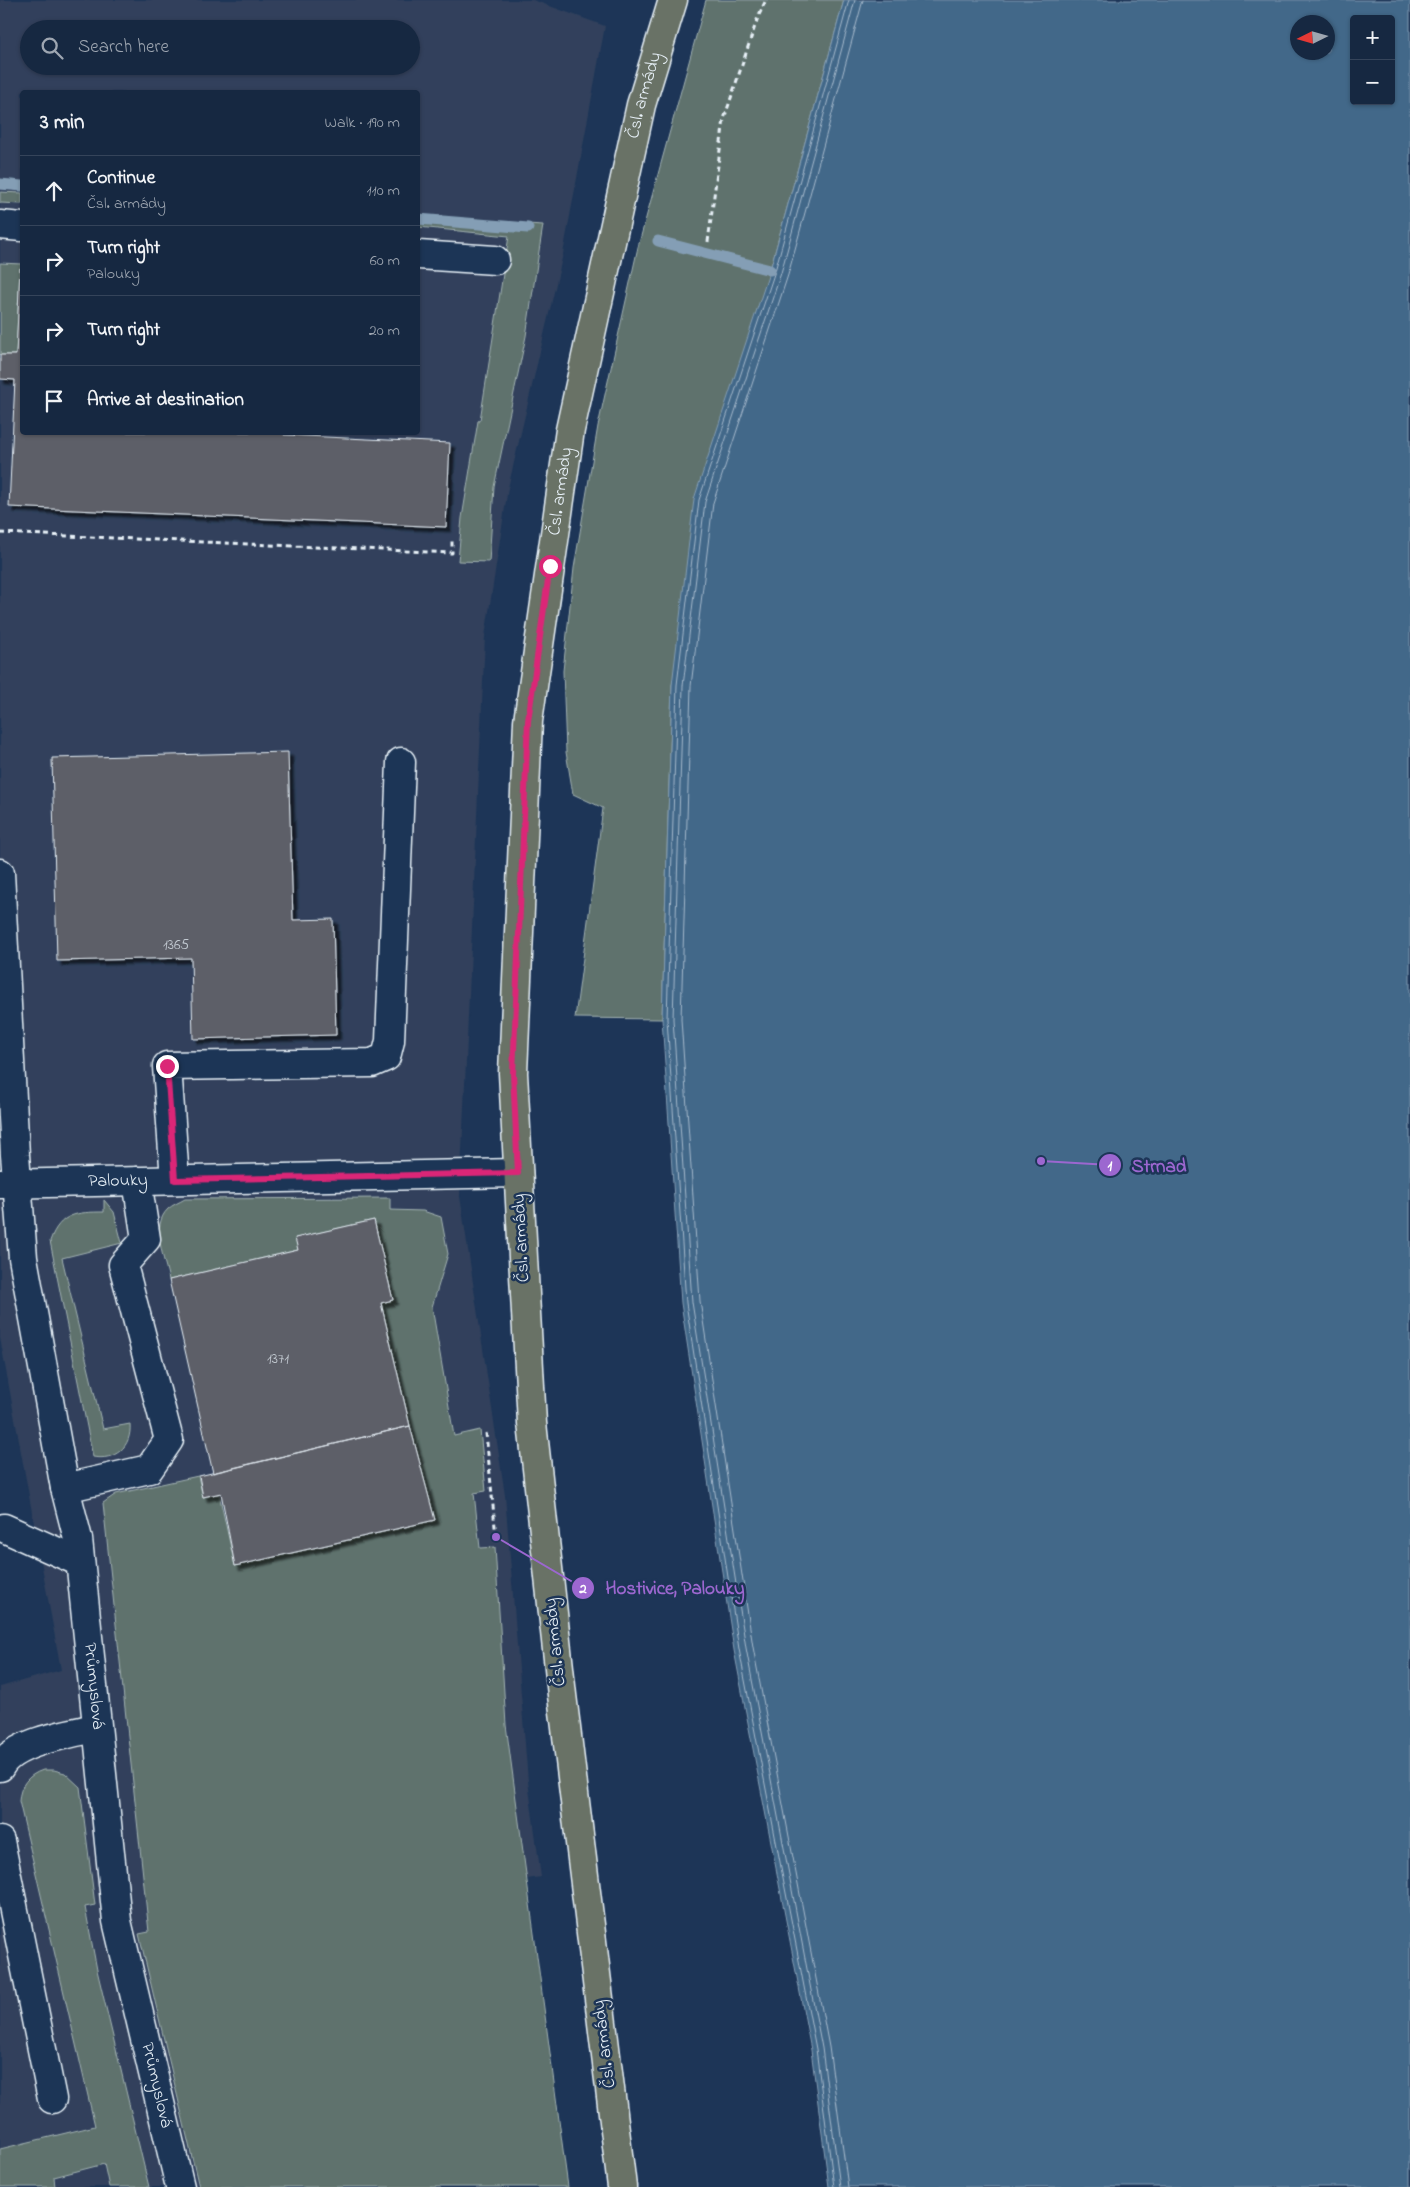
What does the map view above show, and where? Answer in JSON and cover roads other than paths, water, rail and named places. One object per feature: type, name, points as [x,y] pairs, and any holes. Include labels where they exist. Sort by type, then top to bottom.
[{"type":"main road","name":"Čsl. armády","points":[[622,2187],[563,1705],[532,1423],[513,1073],[528,721],[570,430],[641,106],[673,0]]},
{"type":"street","points":[[0,225],[20,227]]},
{"type":"street","points":[[420,255],[495,260]]},
{"type":"street","points":[[175,1180],[167,1066],[372,1063],[381,1061],[386,1057],[390,1041],[402,762]]},
{"type":"street","points":[[0,873],[8,1184]]},
{"type":"street","name":"Palouky","points":[[8,1184],[518,1173]]},
{"type":"street","points":[[65,1488],[149,1469],[169,1440],[123,1265],[146,1239],[137,1181]]},
{"type":"street","name":"Průmyslová","points":[[8,1184],[65,1488],[78,1539],[95,1728],[116,1921],[180,2187]]},
{"type":"street","points":[[4,1528],[80,1562]]},
{"type":"street","points":[[0,1767],[5,1758],[37,1742],[95,1728]]},
{"type":"street","points":[[0,1841],[52,2099]]},
{"type":"water","points":[[844,0],[1410,0],[1410,2187],[829,2187],[811,2050],[734,1650],[681,1303],[662,1019],[672,685],[694,499],[770,270]]},
{"type":"waterway","points":[[0,184],[20,186]]},
{"type":"waterway","points":[[420,219],[528,228]]},
{"type":"waterway","points":[[658,241],[770,270]]},
{"type":"place","name":"Strnad","points":[[1041,1161]]},
{"type":"place","name":"Hostivice, Palouky","points":[[496,1537]]}]
